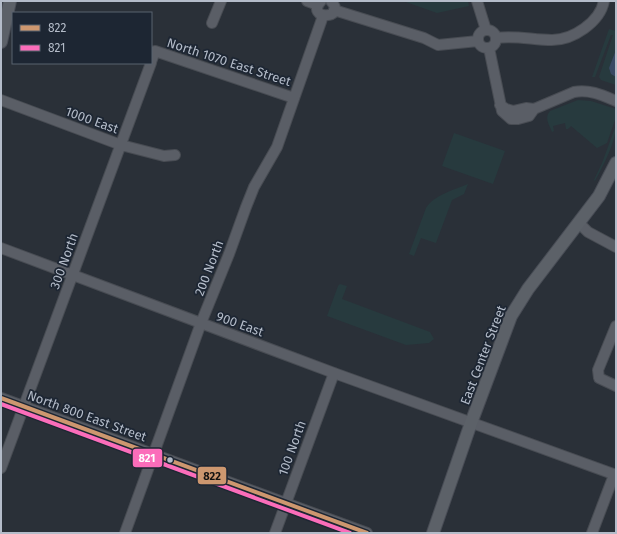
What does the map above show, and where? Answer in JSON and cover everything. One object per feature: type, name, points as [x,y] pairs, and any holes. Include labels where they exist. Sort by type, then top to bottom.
[{"type":"main road","points":[[1,42],[10,1]]},
{"type":"main road","name":"East Center Street","points":[[433,533],[505,330],[530,285],[604,188],[616,163]]},
{"type":"street","points":[[212,23],[220,1]]},
{"type":"street","points":[[307,1],[320,3],[318,10],[323,16],[331,14],[333,5],[424,38],[438,45],[478,41]]},
{"type":"street","points":[[477,1],[486,30]]},
{"type":"street","points":[[496,38],[509,36],[554,40],[565,38],[584,29],[596,18],[603,6],[604,1]]},
{"type":"street","name":"200 North","points":[[125,533],[201,323],[251,194],[277,147],[323,16]]},
{"type":"street","points":[[486,30],[492,32],[496,38],[494,45],[489,48],[480,46],[478,41],[480,33],[486,30]]},
{"type":"street","points":[[489,48],[500,105],[506,109],[513,111],[526,108],[534,109],[574,92],[580,91],[595,92],[616,100]]},
{"type":"street","name":"North 1070 East Street","points":[[155,51],[294,98]]},
{"type":"street","name":"300 North","points":[[152,59],[155,51]]},
{"type":"street","name":"300 North","points":[[1,468],[150,64]]},
{"type":"street","name":"1000 East","points":[[1,100],[121,144],[164,156],[175,155]]},
{"type":"street","points":[[578,223],[588,232],[616,247]]},
{"type":"street","name":"900 East","points":[[1,248],[334,373],[615,475]]},
{"type":"street","points":[[616,326],[598,370],[599,378],[616,386]]},
{"type":"street","name":"100 North","points":[[275,533],[334,373]]},
{"type":"street","name":"North 800 East Street","points":[[1,398],[367,533]]},
{"type":"street","points":[[592,533],[615,475]]},
{"type":"green space","points":[[403,1],[468,1],[469,6],[437,13]]},
{"type":"green space","points":[[609,29],[616,31],[616,85],[601,80],[599,77],[613,35],[611,35],[595,77],[592,77]]},
{"type":"green space","points":[[578,100],[591,101],[616,109],[616,117],[607,143],[597,148],[571,126],[566,129],[565,123],[553,126],[554,131],[552,132],[547,119],[550,111]]},
{"type":"green space","points":[[616,125],[614,139],[595,181],[594,180]]},
{"type":"green space","points":[[454,133],[505,151],[493,184],[442,166]]},
{"type":"green space","points":[[468,184],[464,194],[452,200],[436,243],[421,238],[414,256],[409,254],[426,208],[430,203],[445,193]]},
{"type":"green space","points":[[340,284],[347,286],[342,299],[430,332],[434,339],[429,343],[406,345],[327,316]]},
{"type":"water","points":[[616,50],[616,77],[611,74],[609,68]]},
{"type":"transit line","name":"822","points":[[1,398],[367,533]]},
{"type":"transit line","name":"821","points":[[1,404],[350,533]]}]
